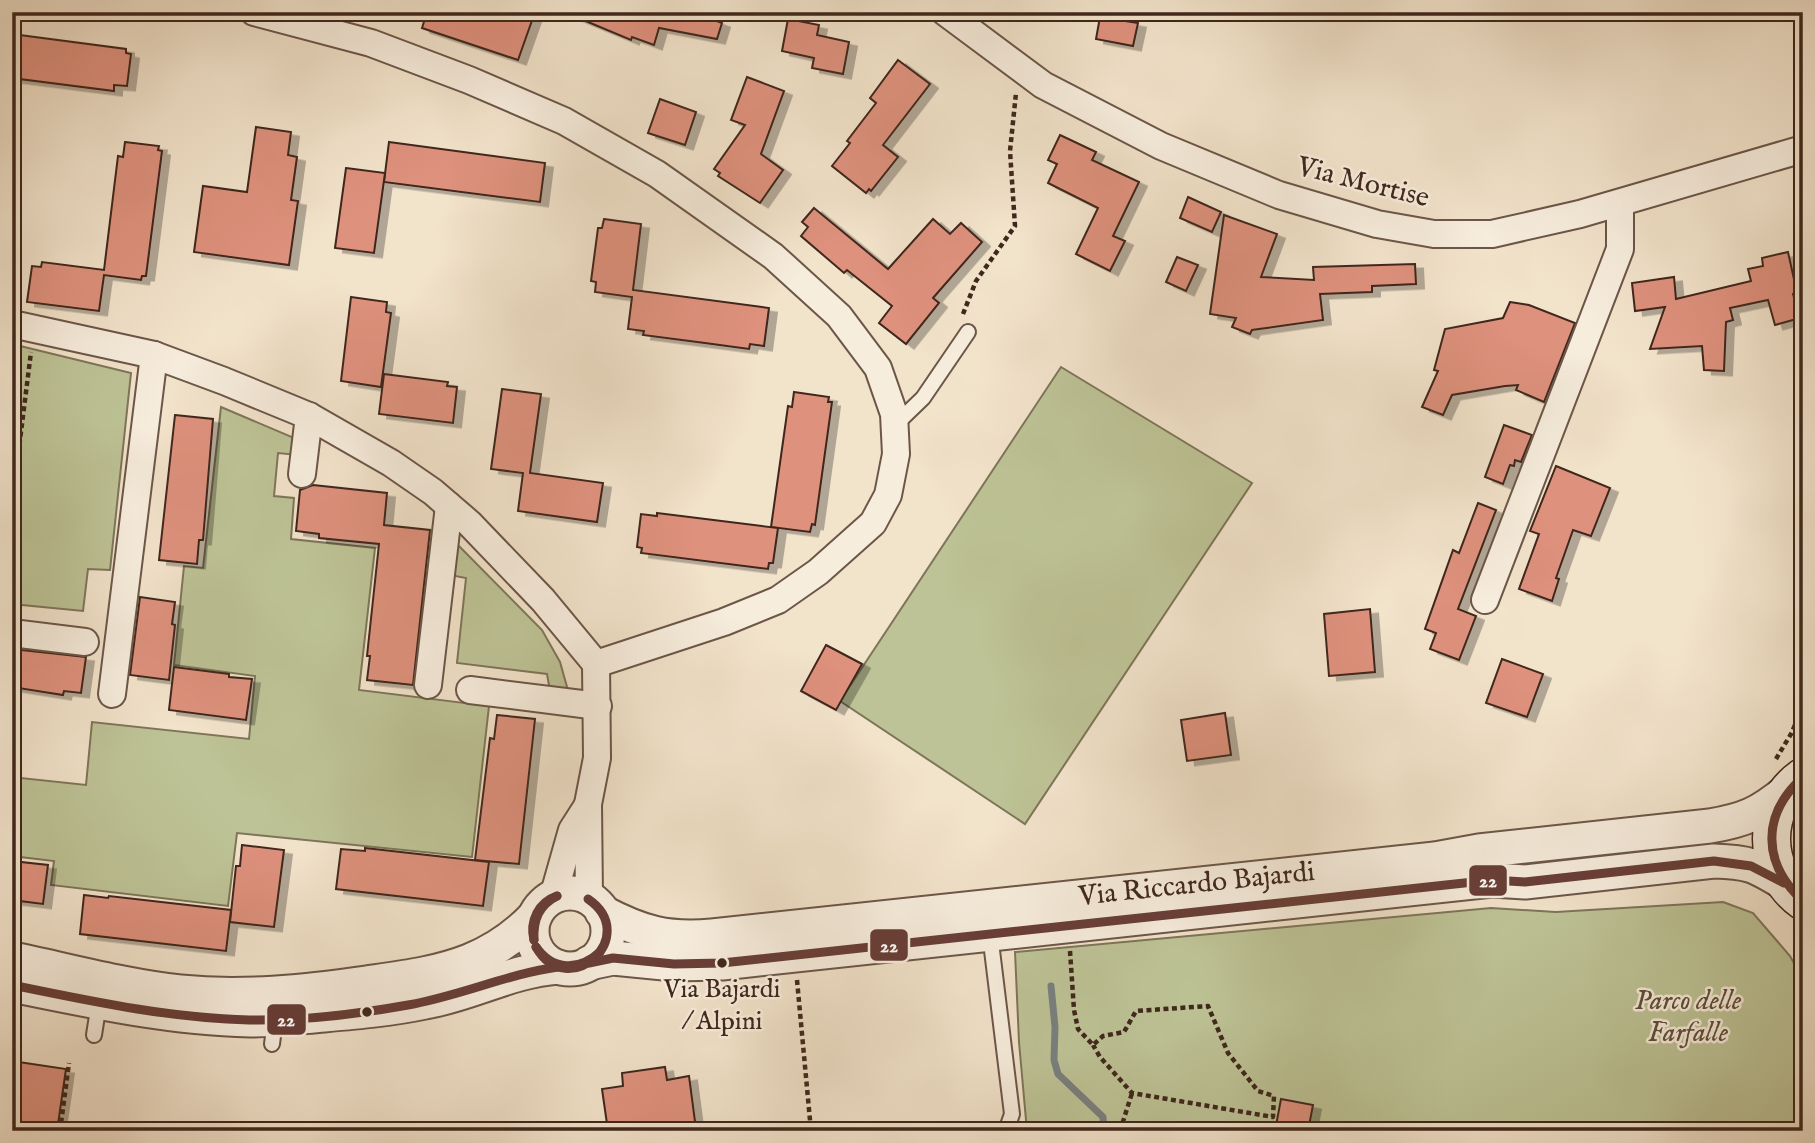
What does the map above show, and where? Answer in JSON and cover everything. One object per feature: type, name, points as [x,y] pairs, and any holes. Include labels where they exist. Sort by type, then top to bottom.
[{"type":"main road","points":[[1792,776],[1771,827],[1771,847],[1775,866],[1793,892]]},
{"type":"street","points":[[254,12],[371,43],[469,80],[564,121],[657,174],[773,256],[839,316],[878,368],[894,414],[896,454],[888,495],[873,523],[818,572],[778,600],[724,622],[596,664]]},
{"type":"street","name":"Via Mortise","points":[[945,12],[1005,61],[1043,85],[1161,146],[1279,195],[1377,223],[1434,234],[1492,234],[1620,203],[1803,149]]},
{"type":"street","points":[[1485,600],[1620,249],[1620,203]]},
{"type":"street","points":[[12,324],[154,355],[309,416],[391,463],[433,492],[469,523],[543,600],[596,664],[597,758],[589,804],[596,905],[606,920],[607,940],[597,957],[574,965],[541,955],[536,946],[532,926],[544,906],[572,830],[589,804]]},
{"type":"street","points":[[112,694],[154,355]]},
{"type":"street","points":[[302,474],[309,416]]},
{"type":"street","points":[[428,685],[449,506]]},
{"type":"street","points":[[12,633],[85,642]]},
{"type":"street","points":[[470,690],[598,706]]},
{"type":"street","name":"Via Riccardo Bajardi","points":[[544,906],[571,893],[657,935],[670,938],[712,936],[1435,859],[1479,851],[1710,826],[1738,821],[1764,810],[1792,776]]},
{"type":"street","name":"Via Riccardo Bajardi","points":[[12,985],[96,1019],[219,1018],[274,1032],[459,994],[531,969],[612,958],[696,965],[1492,880],[1525,882],[1714,861],[1742,862],[1762,869],[1793,892]]},
{"type":"street","points":[[12,958],[178,992],[275,994],[328,989],[423,975],[471,960],[520,931],[544,906]]},
{"type":"lane","points":[[895,425],[923,398],[968,332]]},
{"type":"lane","points":[[990,934],[1013,1114],[1006,1131]]},
{"type":"path","points":[[963,315],[976,281],[1015,226],[1010,151],[1017,84]]},
{"type":"path","points":[[12,504],[32,351]]},
{"type":"path","points":[[1792,776],[1791,734],[1803,707]]},
{"type":"path","points":[[1068,925],[1074,1010],[1078,1029],[1132,1093],[1273,1116],[1274,1096],[1258,1091],[1228,1053],[1208,1006],[1136,1011],[1124,1032],[1103,1036],[1093,1045]]},
{"type":"path","points":[[795,955],[811,1131]]},
{"type":"path","points":[[60,1131],[69,1063]]},
{"type":"path","points":[[1120,1131],[1132,1093]]},
{"type":"green space","points":[[12,344],[131,373],[110,570],[88,569],[83,611],[12,604]]},
{"type":"green space","points":[[1061,367],[1252,483],[1025,824],[840,701]]},
{"type":"green space","points":[[221,407],[299,440],[297,455],[278,453],[274,496],[294,498],[291,539],[375,548],[359,690],[489,706],[472,857],[237,833],[228,906],[51,885],[54,861],[12,856],[12,777],[86,785],[92,722],[249,739],[255,676],[174,665],[184,566],[203,568]]},
{"type":"green space","points":[[454,541],[542,630],[560,662],[569,694],[550,691],[547,674],[457,663],[466,578],[450,575]]},
{"type":"green space","name":"Parco delle Farfalle","points":[[1723,902],[1753,913],[1790,956],[1800,974],[1803,1131],[1027,1131],[1015,952],[1491,908],[1556,912]]},
{"type":"building","points":[[427,12],[535,12],[518,60],[422,28]]},
{"type":"building","points":[[564,12],[694,12],[722,23],[717,39],[659,28],[654,45],[632,37],[631,40]]},
{"type":"building","points":[[1100,17],[1138,23],[1133,46],[1096,39]]},
{"type":"building","points":[[788,19],[819,25],[817,35],[849,42],[843,74],[812,68],[814,58],[782,51]]},
{"type":"building","points":[[12,34],[126,49],[126,53],[131,54],[127,86],[114,85],[114,91],[12,78]]},
{"type":"building","points":[[898,60],[930,84],[883,145],[898,157],[871,191],[869,189],[866,193],[832,166],[876,103],[870,98]]},
{"type":"building","points":[[747,77],[784,91],[761,154],[783,170],[760,203],[718,176],[720,173],[714,169],[745,125],[731,120]]},
{"type":"building","points":[[660,99],[696,112],[685,145],[648,133]]},
{"type":"building","points":[[256,127],[291,132],[288,155],[297,157],[291,200],[298,201],[289,265],[194,252],[203,186],[247,192]]},
{"type":"building","points":[[1060,135],[1096,152],[1092,160],[1139,182],[1113,236],[1125,241],[1110,271],[1076,254],[1098,208],[1048,183],[1057,164],[1048,160]]},
{"type":"building","points":[[125,142],[159,146],[158,150],[162,151],[146,276],[142,276],[141,280],[104,275],[99,311],[27,302],[32,266],[41,267],[42,262],[104,270],[118,156],[123,157]]},
{"type":"building","points":[[389,142],[545,163],[540,202],[384,182]]},
{"type":"building","points":[[346,168],[385,173],[374,253],[335,248]]},
{"type":"building","points":[[1188,197],[1221,212],[1212,232],[1180,218]]},
{"type":"building","points":[[814,208],[888,269],[933,219],[950,234],[961,223],[982,242],[933,298],[939,303],[906,344],[879,323],[892,306],[847,270],[844,273],[801,236],[808,227],[802,222]]},
{"type":"building","points":[[1224,215],[1277,234],[1261,277],[1314,280],[1313,267],[1415,264],[1416,284],[1372,286],[1372,292],[1320,294],[1323,320],[1252,330],[1250,334],[1232,327],[1236,318],[1210,314]]},
{"type":"building","points":[[604,219],[641,224],[633,290],[769,308],[764,346],[750,344],[749,349],[643,335],[644,331],[628,329],[632,297],[595,292],[596,282],[591,281],[598,228],[602,228]]},
{"type":"building","points":[[1788,252],[1797,293],[1793,294],[1800,318],[1775,325],[1768,300],[1730,308],[1733,320],[1726,322],[1724,371],[1704,370],[1702,346],[1650,349],[1665,307],[1635,311],[1632,283],[1674,277],[1676,299],[1751,281],[1748,269],[1763,266],[1762,258]]},
{"type":"building","points":[[1177,257],[1198,265],[1186,291],[1166,282]]},
{"type":"building","points":[[351,297],[387,302],[386,312],[391,313],[381,387],[341,381]]},
{"type":"building","points":[[1510,302],[1529,305],[1575,323],[1544,402],[1516,390],[1518,385],[1452,395],[1443,415],[1422,407],[1438,371],[1434,370],[1445,329],[1503,318]]},
{"type":"building","points":[[384,374],[448,382],[447,386],[457,387],[453,423],[379,414]]},
{"type":"building","points":[[502,389],[541,394],[530,473],[603,483],[597,522],[518,511],[523,473],[491,469]]},
{"type":"building","points":[[794,392],[829,397],[828,402],[832,402],[815,525],[812,524],[810,532],[771,527],[788,406],[792,407]]},
{"type":"building","points":[[175,415],[213,419],[203,540],[199,540],[197,564],[159,560]]},
{"type":"building","points":[[1504,425],[1532,435],[1521,462],[1515,460],[1514,466],[1510,465],[1503,484],[1485,477]]},
{"type":"building","points":[[1556,466],[1610,488],[1591,536],[1573,530],[1556,578],[1559,579],[1552,601],[1519,589],[1539,534],[1530,531]]},
{"type":"building","points":[[313,485],[387,493],[384,525],[430,530],[413,685],[367,680],[370,656],[367,656],[379,544],[319,538],[319,534],[296,531],[300,490]]},
{"type":"building","points":[[1478,503],[1496,510],[1458,609],[1476,616],[1459,660],[1430,649],[1436,633],[1425,629],[1453,550],[1459,553]]},
{"type":"building","points":[[657,513],[778,528],[773,563],[769,563],[768,569],[641,553],[642,548],[637,547],[641,514],[657,516]]},
{"type":"building","points":[[140,597],[175,602],[169,680],[130,675]]},
{"type":"building","points":[[1370,609],[1375,672],[1329,676],[1324,614]]},
{"type":"building","points":[[826,645],[862,664],[836,710],[801,691]]},
{"type":"building","points":[[12,649],[86,657],[81,693],[64,691],[63,695],[12,687]]},
{"type":"building","points":[[1502,659],[1543,674],[1527,717],[1486,703]]},
{"type":"building","points":[[174,667],[252,679],[246,720],[169,710]]},
{"type":"building","points":[[1225,713],[1231,755],[1187,761],[1181,720]]},
{"type":"building","points":[[497,715],[535,719],[519,864],[475,860],[490,738],[494,739]]},
{"type":"building","points":[[242,845],[284,850],[274,927],[230,922],[236,866],[240,866]]},
{"type":"building","points":[[365,848],[489,862],[483,906],[336,889],[341,849],[365,851]]},
{"type":"building","points":[[12,861],[48,865],[43,904],[12,900]]},
{"type":"building","points":[[84,895],[231,910],[226,951],[80,934]]},
{"type":"building","points":[[12,1061],[66,1069],[57,1131],[12,1131]]},
{"type":"building","points":[[665,1067],[667,1080],[689,1076],[696,1129],[608,1131],[602,1089],[623,1086],[622,1073]]},
{"type":"building","points":[[1281,1099],[1313,1105],[1308,1131],[1275,1131]]},
{"type":"waterway","points":[[1051,986],[1055,1027],[1054,1060],[1058,1074],[1103,1117],[1104,1131]]},
{"type":"transit line","name":"22","points":[[1803,777],[1780,807],[1772,839],[1780,871],[1803,901]]},
{"type":"transit line","name":"22","points":[[589,963],[613,958],[674,964],[722,963],[1492,880],[1525,882],[1714,861],[1751,866],[1784,883]]},
{"type":"transit line","name":"22","points":[[534,940],[533,926],[537,913],[545,903],[557,896]]},
{"type":"transit line","name":"22","points":[[534,940],[538,914],[557,896]]},
{"type":"transit line","name":"22","points":[[536,947],[550,963],[565,968],[581,966],[594,958],[604,945],[607,930],[603,914],[588,899]]},
{"type":"transit line","name":"22","points":[[536,947],[550,961],[566,966],[584,963],[600,952]]},
{"type":"transit line","name":"22","points":[[12,985],[159,1012],[219,1019],[268,1020],[329,1016],[408,1005],[558,967]]},
{"type":"place","name":"Via Bajardi / Alpini","points":[[722,963]]}]
